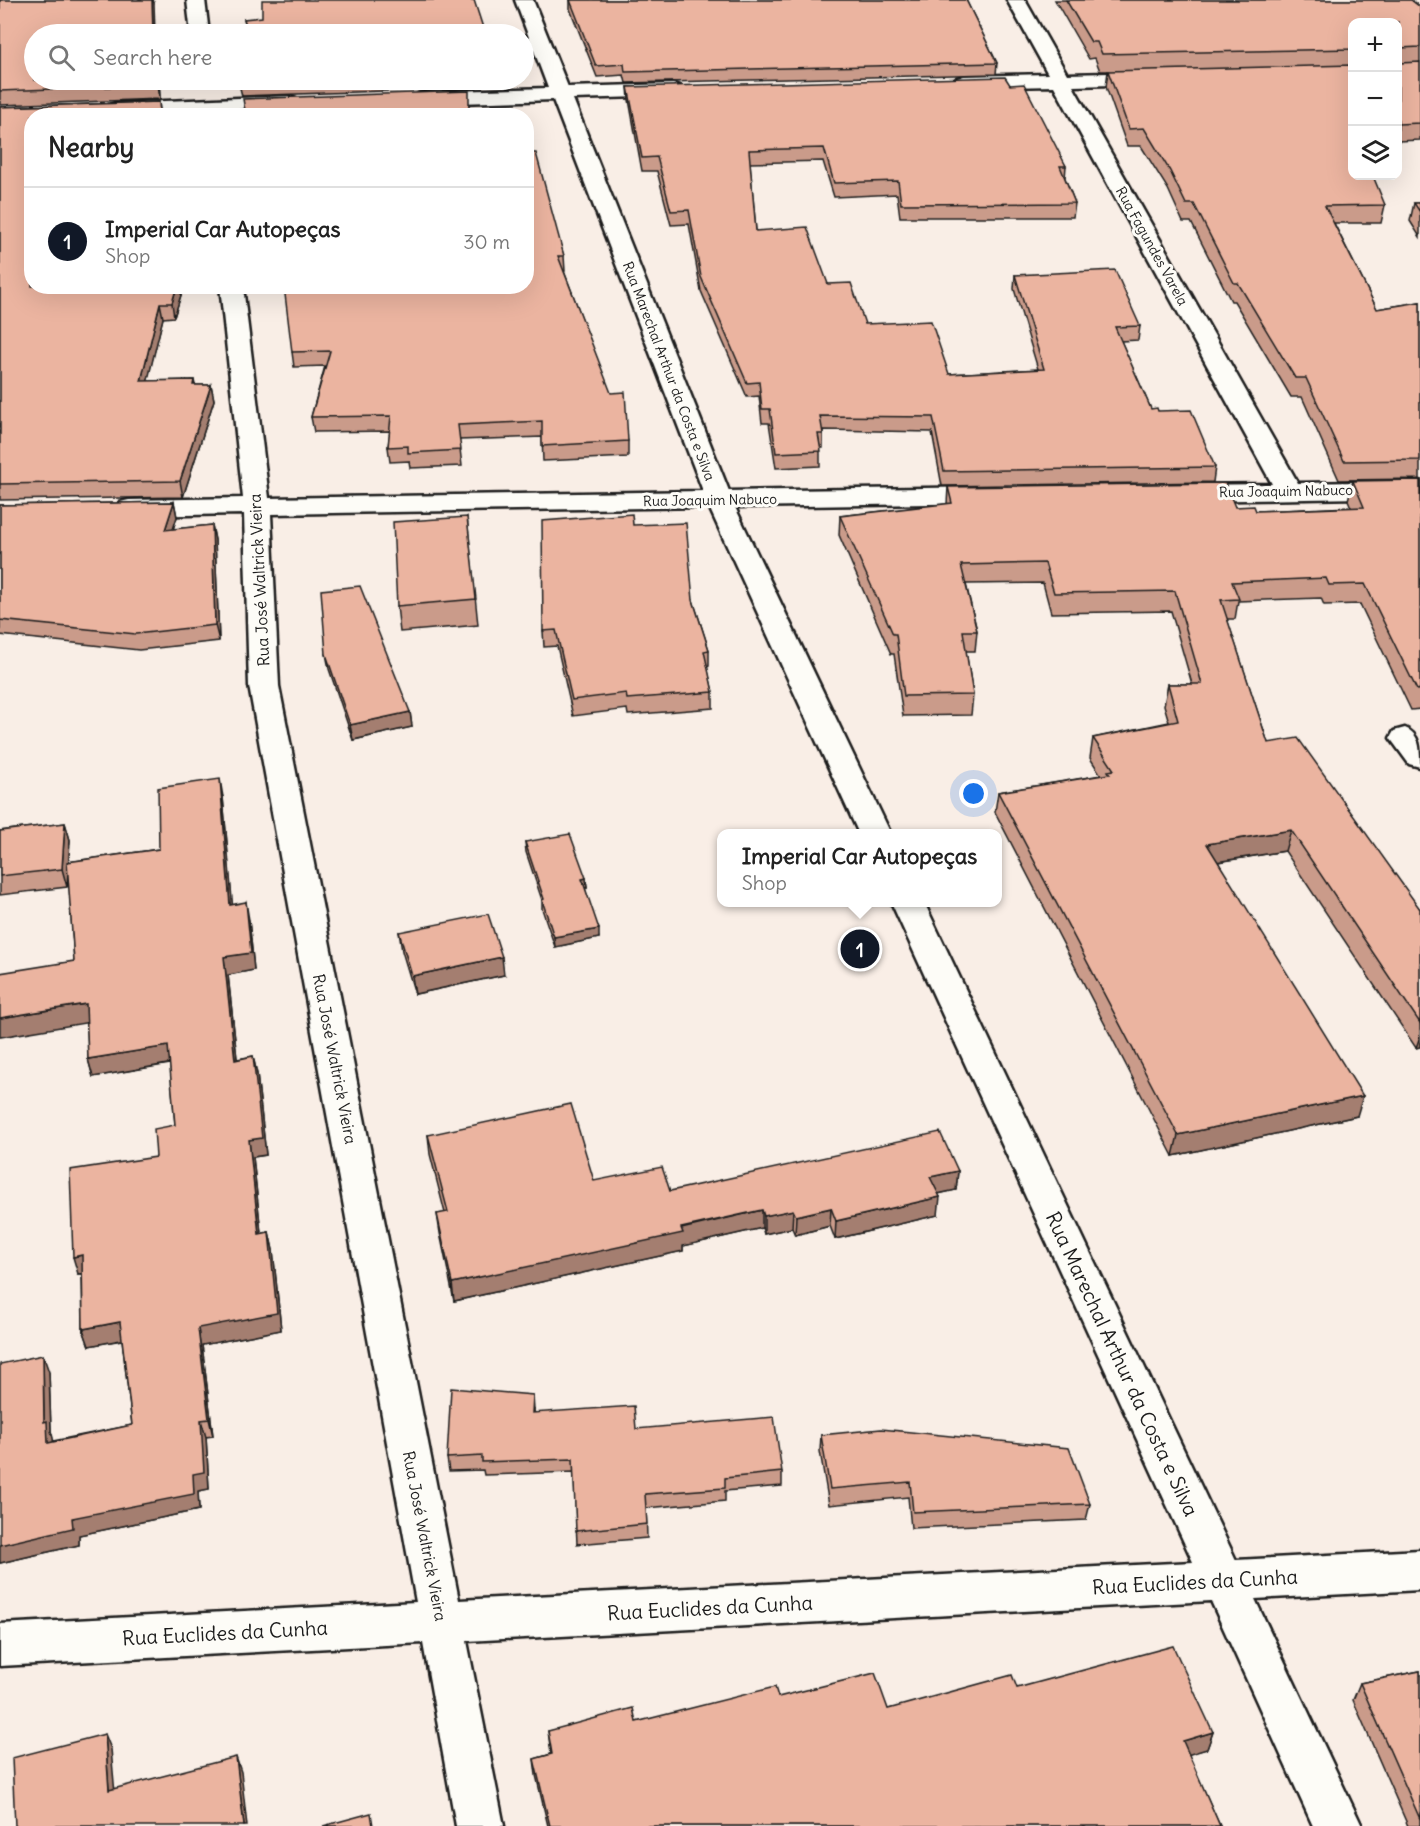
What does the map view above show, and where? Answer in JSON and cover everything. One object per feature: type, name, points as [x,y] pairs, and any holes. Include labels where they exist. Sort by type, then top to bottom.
[{"type":"street","points":[[196,0],[199,24]]},
{"type":"street","name":"Rua Marechal Arthur da Costa e Silva","points":[[524,0],[534,24]]},
{"type":"street","name":"Rua Fagundes Varela","points":[[1016,0],[1289,491]]},
{"type":"street","name":"Rua Marechal Arthur da Costa e Silva","points":[[534,25],[719,500],[873,829]]},
{"type":"street","points":[[941,83],[1177,77]]},
{"type":"street","points":[[408,98],[692,89]]},
{"type":"street","points":[[126,108],[209,103],[303,102]]},
{"type":"street","name":"Rua José Waltrick Vieira","points":[[232,294],[257,506],[264,686],[480,1826]]},
{"type":"street","name":"Rua Joaquim Nabuco","points":[[1158,493],[1420,489]]},
{"type":"street","name":"Rua Joaquim Nabuco","points":[[105,509],[1016,495]]},
{"type":"street","name":"Rua Marechal Arthur da Costa e Silva","points":[[909,907],[1338,1826]]},
{"type":"street","name":"Rua Euclides da Cunha","points":[[0,1645],[1420,1570]]},
{"type":"building","points":[[0,0],[152,0],[153,24],[24,24],[24,90],[26,90],[0,91]]},
{"type":"building","points":[[262,0],[474,0],[482,24],[246,24],[244,19],[262,17]]},
{"type":"building","points":[[570,0],[966,0],[997,63],[625,72],[624,64],[596,66]]},
{"type":"building","points":[[1066,0],[1411,0],[1420,7],[1420,47],[1402,48],[1402,18],[1348,18],[1348,49],[1102,54],[1097,42],[1091,42]]},
{"type":"building","points":[[1420,62],[1420,123],[1402,124],[1402,63]]},
{"type":"building","points":[[1348,65],[1348,180],[1375,180],[1385,205],[1325,206],[1377,309],[1420,302],[1420,460],[1344,461],[1306,378],[1295,378],[1238,283],[1234,283],[1194,204],[1186,204],[1170,171],[1144,128],[1129,129],[1108,71]]},
{"type":"building","points":[[1005,77],[1010,85],[1024,84],[1066,166],[1060,166],[1075,203],[901,204],[898,181],[834,183],[824,148],[749,150],[756,231],[807,227],[828,284],[851,283],[865,324],[931,321],[949,374],[1044,369],[1015,275],[1115,270],[1140,326],[1115,327],[1151,409],[1157,408],[1158,411],[1191,410],[1215,467],[944,471],[933,417],[820,416],[823,434],[818,434],[821,451],[776,453],[770,409],[762,409],[759,382],[747,383],[701,277],[689,210],[671,211],[657,157],[642,158],[628,87]]},
{"type":"building","points":[[469,91],[469,108],[245,108],[243,99]]},
{"type":"building","points":[[159,102],[159,108],[24,108],[24,294],[175,294],[172,303],[160,303],[141,381],[194,380],[193,385],[211,385],[180,481],[0,484],[0,107]]},
{"type":"building","points":[[534,153],[536,153],[564,256],[558,256],[611,393],[625,392],[628,441],[542,446],[542,421],[458,425],[461,450],[408,453],[408,446],[388,447],[391,416],[311,417],[330,351],[292,352],[285,294],[534,294]]},
{"type":"building","points":[[1414,203],[1420,203],[1420,212]]},
{"type":"building","points":[[1420,480],[1420,689],[1417,690],[1365,584],[1329,585],[1326,578],[1232,582],[1239,599],[1221,600],[1268,743],[1298,738],[1420,909],[1420,1023],[1291,830],[1207,844],[1363,1096],[1178,1135],[998,792],[1110,774],[1108,771],[1114,770],[1093,738],[1178,721],[1168,684],[1202,684],[1175,591],[1054,593],[1045,563],[961,565],[977,631],[963,631],[973,695],[904,696],[896,634],[893,634],[840,516],[952,503],[948,487],[1225,483],[1235,507],[1254,506],[1256,511],[1364,507],[1353,481]]},
{"type":"building","points":[[174,502],[165,530],[212,525],[215,625],[136,634],[0,620],[0,505]]},
{"type":"building","points":[[632,514],[633,525],[686,523],[693,600],[709,650],[704,651],[713,692],[627,699],[626,693],[572,700],[556,630],[543,631],[542,521]]},
{"type":"building","points":[[467,517],[476,599],[397,606],[393,522]]},
{"type":"building","points":[[360,586],[410,712],[350,725],[326,654],[321,590]]},
{"type":"building","points":[[220,779],[230,905],[246,902],[251,953],[224,957],[235,1060],[253,1056],[262,1138],[249,1140],[259,1234],[269,1232],[277,1313],[198,1328],[209,1419],[201,1420],[204,1472],[193,1474],[194,1494],[72,1518],[73,1528],[0,1545],[0,1364],[43,1355],[44,1422],[47,1421],[48,1443],[132,1425],[120,1322],[83,1329],[82,1255],[73,1257],[70,1170],[156,1157],[154,1129],[175,1125],[168,1046],[88,1059],[86,1004],[0,1018],[0,973],[74,961],[67,862],[159,849],[158,788]]},
{"type":"building","points":[[65,823],[62,869],[0,876],[0,831]]},
{"type":"building","points":[[570,834],[586,878],[582,879],[599,929],[554,937],[525,842]]},
{"type":"building","points":[[488,914],[502,957],[412,976],[399,932]]},
{"type":"building","points":[[571,1104],[594,1181],[662,1167],[670,1191],[940,1132],[958,1171],[930,1177],[940,1197],[836,1221],[831,1208],[796,1216],[793,1210],[764,1216],[762,1210],[681,1228],[683,1233],[452,1283],[437,1214],[448,1212],[428,1135]]},
{"type":"building","points":[[451,1388],[533,1395],[532,1413],[634,1406],[636,1429],[774,1417],[782,1472],[725,1478],[725,1488],[645,1494],[647,1524],[576,1531],[573,1459],[482,1462],[482,1456],[447,1458]]},
{"type":"building","points":[[881,1429],[1069,1448],[1090,1504],[913,1512],[910,1482],[830,1489],[821,1435]]},
{"type":"building","points":[[1173,1646],[1213,1732],[1183,1741],[1220,1826],[550,1826],[534,1759],[552,1754],[548,1731],[633,1708],[636,1722],[775,1687],[778,1697],[875,1673],[888,1709],[1012,1675],[1017,1688]]},
{"type":"building","points":[[1420,1671],[1420,1819],[1360,1683]]},
{"type":"building","points":[[105,1734],[109,1790],[236,1757],[244,1826],[15,1826],[12,1758]]},
{"type":"building","points":[[371,1813],[373,1826],[323,1826]]},
{"type":"place","name":"Imperial Car Autopeças","points":[[860,949]]}]
